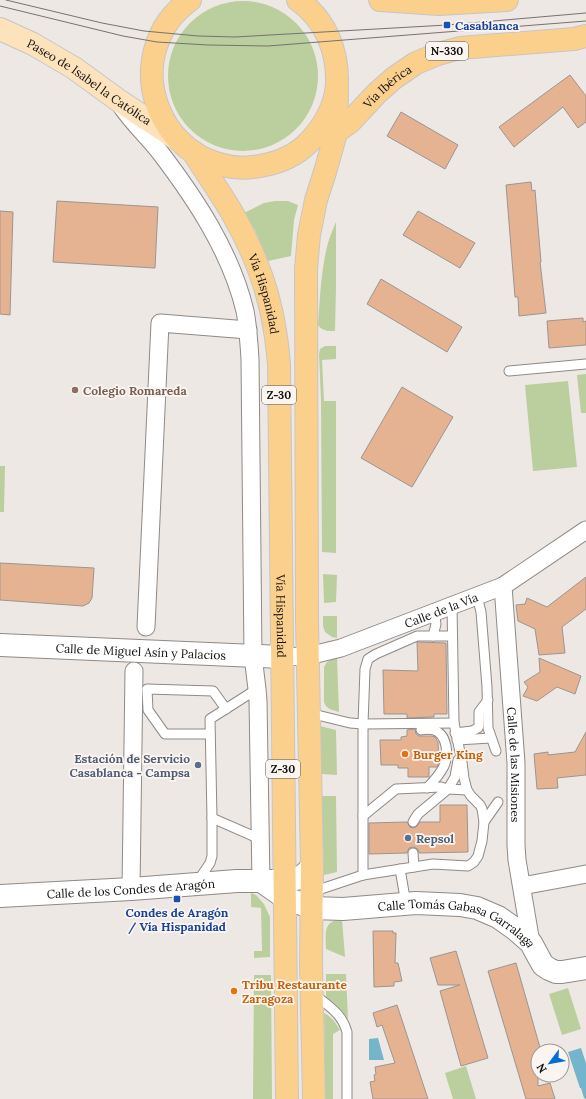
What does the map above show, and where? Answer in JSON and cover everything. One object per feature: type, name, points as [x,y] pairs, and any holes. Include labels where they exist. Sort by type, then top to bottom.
[{"type":"highway","name":"Vía Hispanidad","points":[[190,0],[171,18],[157,42],[152,71],[152,86],[155,101],[164,121],[185,145],[231,212],[242,233],[256,264],[266,294],[275,330],[279,364],[281,657],[286,892],[287,1099]]},
{"type":"highway","points":[[298,0],[310,9],[325,29]]},
{"type":"highway","points":[[185,145],[207,160],[237,168],[252,168],[283,160],[308,143],[326,120],[332,106],[336,90],[336,65],[334,51],[325,29],[320,0]]},
{"type":"highway","points":[[380,0],[439,4],[507,0]]},
{"type":"highway","name":"Vía Ibérica","points":[[296,152],[318,144],[336,133],[350,122],[379,90],[394,78],[416,63],[438,54],[460,48],[574,39],[586,36]]},
{"type":"highway","name":"Z-30","points":[[314,1099],[308,656],[306,269],[309,234],[316,200],[336,133],[336,90]]},
{"type":"main road","name":"Paseo de Isabel la Católica","points":[[0,29],[60,59],[185,145]]},
{"type":"street","name":"Vía Hispanidad","points":[[118,100],[130,118],[159,151],[191,196],[220,245],[234,276],[248,330],[250,359],[253,656],[257,689],[261,881]]},
{"type":"street","points":[[155,101],[159,151]]},
{"type":"street","points":[[146,627],[160,323],[248,330]]},
{"type":"street","name":"Calle de la Vía","points":[[281,657],[308,656],[341,648],[503,586],[585,533]]},
{"type":"street","name":"Calle de las Misiones","points":[[503,586],[516,763],[517,860],[531,943]]},
{"type":"street","name":"Calle de Miguel Asín y Palacios","points":[[0,644],[281,657]]},
{"type":"street","points":[[131,889],[134,671]]},
{"type":"street","points":[[286,892],[293,880],[301,877],[312,866]]},
{"type":"street","points":[[522,886],[586,874]]},
{"type":"street","name":"Calle de los Condes de Aragón","points":[[0,896],[131,889],[237,881],[261,881]]},
{"type":"street","points":[[261,881],[286,892],[312,900]]},
{"type":"street","name":"Calle Tomás Gabasa Garralaga","points":[[312,900],[343,909],[416,903],[460,905],[481,909],[515,929],[531,943],[538,956],[548,969],[556,972],[562,972],[586,968]]},
{"type":"lane","points":[[509,371],[586,364]]},
{"type":"lane","points":[[477,596],[481,612],[488,700],[488,728],[496,751]]},
{"type":"lane","points":[[312,900],[362,875],[433,864],[468,866],[474,862],[478,856],[482,841],[484,822],[482,809],[467,790],[454,723],[452,605]]},
{"type":"lane","points":[[433,636],[436,624],[434,612]]},
{"type":"lane","points":[[362,875],[363,724],[365,669],[368,659],[417,636],[452,636]]},
{"type":"lane","points":[[210,734],[165,734],[148,710],[147,688],[213,691],[226,708]]},
{"type":"lane","points":[[196,884],[206,870],[212,856],[210,719],[257,689]]},
{"type":"lane","points":[[456,736],[478,728],[479,712],[488,700]]},
{"type":"lane","points":[[309,714],[350,723],[363,724],[454,723]]},
{"type":"lane","points":[[390,724],[398,730],[432,730],[440,734],[444,739],[447,757],[444,766],[426,788]]},
{"type":"lane","points":[[456,736],[491,738]]},
{"type":"lane","points":[[413,822],[418,814],[448,789],[455,777],[460,752]]},
{"type":"lane","points":[[363,816],[396,789],[441,787],[467,790]]},
{"type":"lane","points":[[484,822],[498,802]]},
{"type":"lane","points":[[212,818],[260,839]]},
{"type":"lane","points":[[413,853],[414,867]]},
{"type":"lane","points":[[400,869],[406,904]]},
{"type":"lane","points":[[312,993],[338,1014],[345,1025],[348,1099]]},
{"type":"green space","points":[[250,1],[279,9],[301,28],[310,40],[313,47],[317,61],[317,91],[310,112],[291,134],[279,143],[272,146],[258,150],[236,151],[207,143],[195,134],[180,118],[173,105],[169,91],[168,69],[176,40],[185,28],[201,13],[214,6],[228,2]]},
{"type":"green space","points":[[288,201],[298,205],[294,220],[291,256],[268,261],[255,230],[244,213],[264,203]]},
{"type":"green space","points":[[336,222],[335,331],[330,331],[323,330],[318,325],[324,263],[328,243]]},
{"type":"green space","points":[[325,346],[336,346],[336,359],[322,360],[324,401],[336,401],[336,553],[322,552],[321,401],[319,354],[320,349]]},
{"type":"green space","points":[[586,374],[586,413],[581,413],[577,375]]},
{"type":"green space","points":[[568,381],[577,467],[533,471],[525,385]]},
{"type":"green space","points":[[0,466],[5,466],[4,512],[0,512]]},
{"type":"green space","points":[[323,574],[337,575],[336,602],[324,603]]},
{"type":"green space","points":[[323,616],[337,616],[337,638],[332,637],[325,632],[323,626]]},
{"type":"green space","points":[[337,657],[339,712],[328,708],[324,702],[324,667],[327,662]]},
{"type":"green space","points":[[320,726],[336,730],[337,775],[321,774]]},
{"type":"green space","points":[[321,796],[336,796],[337,872],[324,875]]},
{"type":"green space","points":[[251,893],[256,895],[264,904],[270,917],[270,957],[254,958],[254,951],[262,951],[261,908],[251,907]]},
{"type":"green space","points":[[342,919],[345,957],[326,949],[326,929],[328,925],[331,922]]},
{"type":"green space","points":[[326,974],[346,974],[348,1019],[338,1007],[326,998]]},
{"type":"green space","points":[[254,975],[271,975],[272,1099],[253,1099]]},
{"type":"green space","points":[[568,988],[581,1029],[562,1035],[549,994]]},
{"type":"green space","points":[[324,1013],[333,1020],[340,1030],[333,1034],[333,1099],[325,1099]]},
{"type":"green space","points":[[466,1066],[476,1099],[453,1099],[445,1073]]},
{"type":"water","points":[[378,1038],[384,1060],[369,1060],[369,1039]]},
{"type":"water","points":[[581,1048],[586,1063],[586,1099],[584,1098],[580,1088],[570,1058],[570,1051]]},
{"type":"building","points":[[570,75],[586,96],[586,122],[578,128],[563,107],[514,147],[499,127]]},
{"type":"building","points":[[401,112],[458,145],[445,169],[387,136]]},
{"type":"building","points":[[531,182],[532,191],[535,190],[540,262],[546,313],[519,316],[518,297],[515,297],[506,185]]},
{"type":"building","points":[[57,201],[158,207],[155,268],[53,262]]},
{"type":"building","points":[[0,211],[13,212],[10,315],[0,314]]},
{"type":"building","points":[[418,211],[475,243],[460,268],[403,235]]},
{"type":"building","points":[[381,279],[462,327],[447,352],[367,304]]},
{"type":"building","points":[[583,318],[583,322],[586,321],[586,345],[549,348],[547,321]]},
{"type":"building","points":[[402,387],[453,417],[412,487],[361,458]]},
{"type":"building","points":[[0,563],[94,568],[92,598],[89,603],[83,606],[0,600]]},
{"type":"building","points":[[586,577],[586,609],[562,627],[565,653],[539,655],[535,629],[518,621],[516,605],[525,604],[527,598],[547,607]]},
{"type":"building","points":[[417,642],[446,643],[447,714],[434,714],[434,717],[407,718],[407,714],[384,714],[383,670],[418,671]]},
{"type":"building","points":[[539,658],[581,676],[575,694],[557,687],[537,701],[523,696],[528,687],[524,682],[540,672]]},
{"type":"building","points":[[415,729],[416,734],[419,736],[432,736],[435,737],[438,742],[439,763],[437,767],[429,767],[429,777],[408,777],[408,768],[398,768],[398,765],[381,765],[380,740],[401,740],[401,737],[407,736],[407,730]]},
{"type":"building","points":[[586,732],[586,775],[557,778],[558,788],[537,789],[534,754],[548,752],[548,755],[575,752]]},
{"type":"building","points":[[440,805],[467,805],[468,852],[419,853],[418,849],[413,847],[409,848],[407,853],[369,854],[369,823],[407,822],[410,827],[413,828],[420,822],[440,822]]},
{"type":"building","points":[[373,931],[393,931],[393,933],[396,933],[395,963],[398,963],[402,981],[394,982],[394,986],[374,987]]},
{"type":"building","points":[[456,951],[488,1058],[461,1066],[440,991],[460,985],[438,985],[430,958]]},
{"type":"building","points":[[516,963],[539,1043],[530,1043],[530,1083],[538,1083],[538,1086],[550,1083],[555,1099],[526,1099],[488,971]]},
{"type":"building","points":[[397,1005],[428,1099],[373,1099],[370,1082],[375,1081],[375,1067],[395,1063],[382,1025],[377,1027],[373,1013]]},
{"type":"tram line","points":[[6,0],[102,23],[144,31],[198,36],[235,37],[447,25],[586,13]]},
{"type":"tram line","points":[[0,6],[123,36],[157,42],[208,45],[268,46],[586,21]]},
{"type":"place","name":"Casablanca","points":[[447,25]]},
{"type":"place","name":"Colegio Romareda","points":[[75,390]]},
{"type":"place","name":"Burger King","points":[[405,754]]},
{"type":"place","name":"Estación de Servicio Casablanca - Campsa","points":[[198,765]]},
{"type":"place","name":"Repsol","points":[[408,838]]},
{"type":"place","name":"Condes de Aragón / Vía Hispanidad","points":[[177,899]]},
{"type":"place","name":"Tribu Restaurante Zaragoza","points":[[234,991]]}]
